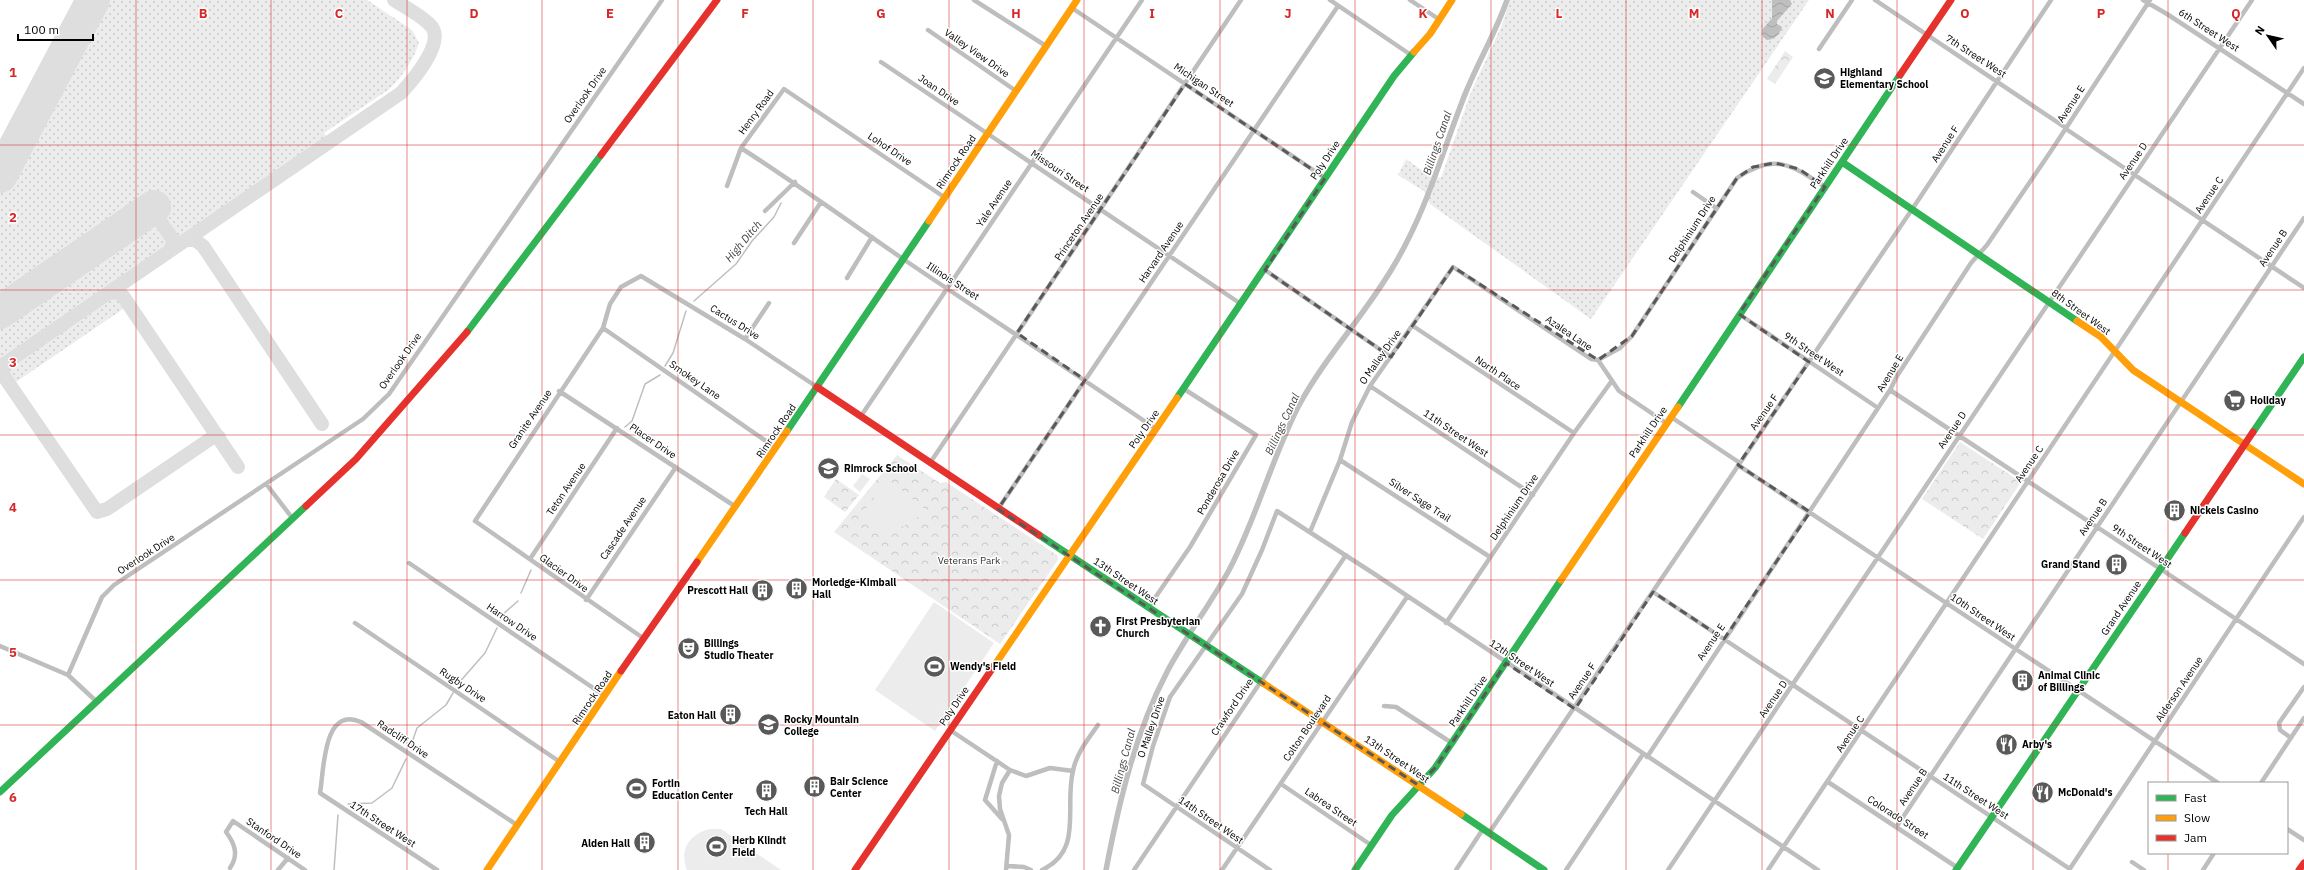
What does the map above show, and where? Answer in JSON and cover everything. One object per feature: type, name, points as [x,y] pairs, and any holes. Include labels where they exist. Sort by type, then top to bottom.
[{"type":"main road","points":[[0,792],[356,459],[424,386],[470,330],[717,0]]},
{"type":"main road","name":"Poly Drive","points":[[855,870],[1265,270],[1325,178],[1411,55],[1440,20],[1452,0]]},
{"type":"main road","name":"Parkhill Drive","points":[[1355,870],[1392,815],[1435,768],[1951,0]]},
{"type":"main road","name":"Rimrock Road","points":[[487,870],[643,638],[736,507],[904,260],[944,197],[1074,3]]},
{"type":"main road","name":"8th Street West","points":[[1842,162],[2050,301],[2101,337],[2133,370],[2180,403],[2304,484]]},
{"type":"main road","name":"Grand Avenue","points":[[1957,869],[2304,357]]},
{"type":"main road","name":"13th Street West","points":[[817,387],[998,509],[1323,721],[1544,870]]},
{"type":"main road","points":[[2300,870],[2304,863]]},
{"type":"street","name":"Overlook Drive","points":[[68,676],[102,597],[114,585],[267,485],[363,419],[389,394],[662,0]]},
{"type":"street","points":[[974,0],[1046,46]]},
{"type":"street","name":"Yale Avenue","points":[[861,416],[1142,0]]},
{"type":"street","name":"Princeton Avenue","points":[[930,463],[1241,0]]},
{"type":"street","points":[[1330,0],[1411,55]]},
{"type":"street","points":[[1410,0],[1440,20]]},
{"type":"street","points":[[1819,49],[1852,0]]},
{"type":"street","name":"7th Street West","points":[[1875,0],[1997,81],[2201,222],[2304,288]]},
{"type":"street","name":"Avenue F","points":[[1456,870],[1574,709],[1912,209],[2051,0]]},
{"type":"street","name":"6th Street West","points":[[2143,0],[2149,2],[2304,104]]},
{"type":"street","name":"Avenue D","points":[[1668,870],[2252,0]]},
{"type":"street","name":"Avenue E","points":[[1566,870],[1810,512],[1971,263],[1979,254],[2066,129],[2149,2]]},
{"type":"street","name":"Michigan Street","points":[[1074,3],[1117,37],[1325,178]]},
{"type":"street","name":"Harvard Avenue","points":[[998,509],[1170,256],[1253,129],[1338,6]]},
{"type":"street","name":"Valley View Drive","points":[[928,30],[1016,91]]},
{"type":"street","name":"Joan Drive","points":[[881,62],[987,133]]},
{"type":"street","name":"Avenue C","points":[[1768,870],[1863,732],[1947,603],[2304,68]]},
{"type":"street","name":"Henry Road","points":[[741,148],[784,89],[826,116]]},
{"type":"street","name":"Lohof Drive","points":[[826,116],[944,197]]},
{"type":"street","name":"Missouri Street","points":[[987,133],[1241,304]]},
{"type":"street","points":[[727,186],[741,148]]},
{"type":"street","name":"Illinois Street","points":[[741,148],[795,182],[904,260],[1017,333],[1156,429]]},
{"type":"street","name":"Delphinium Drive","points":[[1598,360],[1620,348],[1632,336],[1737,178],[1753,166],[1775,164],[1792,166],[1825,187]]},
{"type":"street","points":[[764,211],[795,182]]},
{"type":"street","points":[[1693,192],[1716,208]]},
{"type":"street","points":[[794,243],[821,202]]},
{"type":"street","name":"Avenue B","points":[[1897,826],[2304,218]]},
{"type":"street","points":[[847,278],[872,237]]},
{"type":"street","name":"Azalea Lane","points":[[1453,267],[1591,359],[1598,360],[1611,382],[1619,391],[1666,423]]},
{"type":"street","name":"O Malley Drive","points":[[1310,532],[1340,460],[1352,422],[1370,386],[1453,267]]},
{"type":"street","points":[[1265,270],[1343,325],[1391,356]]},
{"type":"street","name":"Cactus Drive","points":[[641,276],[745,338],[817,387]]},
{"type":"street","name":"Granite Avenue","points":[[475,521],[559,391],[603,328],[610,304],[621,287],[641,276]]},
{"type":"street","points":[[745,338],[769,303]]},
{"type":"street","name":"9th Street West","points":[[1739,314],[1878,408]]},
{"type":"street","name":"North Place","points":[[1413,326],[1574,433]]},
{"type":"street","name":"Smokey Lane","points":[[603,328],[776,448]]},
{"type":"street","name":"Delphinium Drive","points":[[1446,623],[1574,433],[1611,382]]},
{"type":"street","name":"11th Street West","points":[[1370,386],[1533,495]]},
{"type":"street","name":"Ponderosa Drive","points":[[1148,608],[1190,547],[1256,435],[1184,389]]},
{"type":"street","name":"9th Street West","points":[[1890,390],[2304,664]]},
{"type":"street","name":"Placer Drive","points":[[559,391],[736,507]]},
{"type":"street","name":"10th Street West","points":[[1671,417],[1878,558],[2216,782]]},
{"type":"street","name":"Teton Avenue","points":[[530,559],[617,428]]},
{"type":"street","name":"Silver Sage Trail","points":[[1340,460],[1490,557]]},
{"type":"street","name":"Cascade Avenue","points":[[586,600],[676,467]]},
{"type":"street","points":[[267,485],[293,518]]},
{"type":"street","name":"O Malley Drive","points":[[1143,784],[1153,746],[1170,697],[1242,594],[1262,550],[1277,511]]},
{"type":"street","name":"12th Street West","points":[[1277,511],[1346,555],[1574,709],[1818,870]]},
{"type":"street","name":"Alderson Avenue","points":[[2069,869],[2304,517]]},
{"type":"street","name":"Glacier Drive","points":[[475,521],[586,600],[643,638]]},
{"type":"street","name":"Crawford Drive","points":[[1134,870],[1346,555]]},
{"type":"street","name":"Harrow Drive","points":[[409,563],[605,696]]},
{"type":"street","name":"11th Street West","points":[[1653,592],[2069,869]]},
{"type":"street","name":"Colton Boulevard","points":[[1222,870],[1407,597]]},
{"type":"street","name":"Rugby Drive","points":[[355,623],[560,762]]},
{"type":"street","points":[[0,646],[68,676],[97,702]]},
{"type":"street","points":[[2291,738],[2280,730],[2279,723],[2304,687]]},
{"type":"street","points":[[1384,706],[1396,707],[1452,743]]},
{"type":"street","points":[[2262,782],[2304,718]]},
{"type":"street","name":"Radcliff Drive","points":[[320,793],[331,732],[339,722],[354,719],[365,724],[517,825]]},
{"type":"street","points":[[1042,870],[1052,865],[1066,850],[1070,825],[1073,771],[1082,747],[1098,725]]},
{"type":"street","points":[[950,730],[1010,770],[1026,776],[1050,768],[1073,771]]},
{"type":"street","points":[[998,761],[985,800],[1006,824]]},
{"type":"street","points":[[1010,770],[1002,783],[1000,796],[1000,809],[1009,835],[1007,868],[1024,867],[1031,870]]},
{"type":"street","name":"Colorado Street","points":[[1828,782],[1897,826],[1957,869]]},
{"type":"street","name":"14th Street West","points":[[1143,784],[1270,870]]},
{"type":"street","name":"Labrea Street","points":[[1281,784],[1372,845]]},
{"type":"street","name":"17th Street West","points":[[320,793],[437,870]]},
{"type":"street","name":"Stanford Drive","points":[[230,868],[234,861],[235,846],[226,832],[234,821],[305,870]]},
{"type":"street","points":[[2288,829],[2304,840]]},
{"type":"street","points":[[2203,870],[2213,854]]},
{"type":"street","points":[[278,870],[288,858]]},
{"type":"street","points":[[2132,862],[2144,870]]},
{"type":"highlighted area","points":[[1185,84],[1325,178],[1265,270],[1391,357],[1453,267],[1598,360],[1632,336],[1737,178],[1753,167],[1775,163],[1799,169],[1825,187],[1739,314],[1809,362],[1738,465],[1810,512],[1724,639],[1653,592],[1575,709],[1506,663],[1435,768],[1418,785],[998,509],[1085,380],[1017,333]]},
{"type":"green space","points":[[103,0],[367,0],[412,30],[419,43],[414,56],[406,69],[388,90],[324,133],[327,137],[325,140],[187,234],[179,237],[170,229],[150,199],[0,302],[0,194]]},
{"type":"green space","points":[[1510,0],[1809,0],[1591,319],[1430,204],[1424,191],[1398,175],[1406,159],[1428,175],[1441,178],[1471,92],[1502,25]]},
{"type":"green space","points":[[1785,51],[1793,57],[1775,84],[1767,79]]},
{"type":"green space","points":[[150,220],[158,226],[167,244],[160,253],[0,362],[0,322]]},
{"type":"green space","points":[[110,298],[121,300],[124,304],[123,309],[16,382],[10,382],[7,374],[10,366]]},
{"type":"green space","points":[[1960,442],[2021,482],[1983,539],[1922,499]]},
{"type":"green space","name":"Veterans Park","points":[[897,455],[940,483],[946,482],[1057,555],[1058,560],[1000,644],[834,532]]},
{"type":"green space","points":[[862,474],[870,479],[860,492],[853,486]]},
{"type":"green space","points":[[836,479],[859,495],[845,512],[824,497]]},
{"type":"green space","points":[[891,482],[925,509],[919,516],[903,526],[885,528],[876,526],[860,516],[886,483]]},
{"type":"green space","name":"Wendy's Field","points":[[934,602],[994,643],[935,731],[875,690]]},
{"type":"green space","name":"Herb Klindt Field","points":[[710,829],[721,829],[781,870],[687,870],[684,856],[688,844],[696,835]]},
{"type":"water","points":[[1772,0],[1790,0],[1792,4],[1777,21],[1777,24],[1782,27],[1780,32],[1774,38],[1767,40],[1763,37],[1762,30],[1772,18]]},
{"type":"waterway","name":"Billings Canal","points":[[1106,870],[1129,768],[1156,695],[1174,659],[1221,585],[1238,552],[1288,427],[1298,407],[1320,371],[1382,285],[1404,247],[1423,207],[1467,89],[1497,26],[1507,0]]},
{"type":"waterway","name":"High Ditch","points":[[694,301],[736,264],[752,241],[774,217],[781,203]]},
{"type":"waterway","name":"High Ditch","points":[[665,366],[673,353],[686,311]]},
{"type":"waterway","name":"High Ditch","points":[[625,427],[632,421],[645,384],[660,375]]},
{"type":"waterway","name":"High Ditch","points":[[521,593],[531,570]]},
{"type":"waterway","name":"High Ditch","points":[[500,620],[503,614],[518,601]]},
{"type":"waterway","name":"High Ditch","points":[[457,685],[485,653],[497,628]]},
{"type":"waterway","name":"High Ditch","points":[[410,748],[417,728],[446,705],[453,693]]},
{"type":"waterway","name":"High Ditch","points":[[348,804],[372,803],[392,788],[406,759]]},
{"type":"waterway","name":"High Ditch","points":[[334,870],[338,815]]},
{"type":"taxiway","points":[[0,367],[401,93],[426,62],[434,43],[435,34],[432,27],[424,19],[394,0]]},
{"type":"taxiway","points":[[151,208],[173,240],[171,250]]},
{"type":"taxiway","points":[[186,240],[195,240],[203,246],[322,424]]},
{"type":"taxiway","points":[[109,293],[117,292],[123,296],[238,467]]},
{"type":"taxiway","points":[[5,363],[2,371],[5,378],[97,512],[107,509],[213,437],[219,437]]},
{"type":"runway","points":[[0,176],[93,0]]},
{"type":"runway","points":[[0,312],[154,207]]},
{"type":"traffic: fast","points":[[1177,398],[1394,76],[1414,52]]},
{"type":"traffic: fast","points":[[1678,407],[1900,75]]},
{"type":"traffic: fast","points":[[467,332],[601,155]]},
{"type":"traffic: fast","points":[[1842,162],[2077,321]]},
{"type":"traffic: fast","points":[[787,431],[929,221]]},
{"type":"traffic: fast","points":[[2253,432],[2304,357]]},
{"type":"traffic: fast","points":[[0,792],[306,506]]},
{"type":"traffic: fast","points":[[1956,870],[2185,533]]},
{"type":"traffic: fast","points":[[1039,535],[1263,683]]},
{"type":"traffic: fast","points":[[1355,870],[1392,815],[1435,768],[1561,580]]},
{"type":"traffic: fast","points":[[1461,814],[1544,870]]},
{"type":"traffic: slow","points":[[929,221],[1077,0]]},
{"type":"traffic: slow","points":[[1414,52],[1430,34],[1452,0]]},
{"type":"traffic: slow","points":[[2077,321],[2101,337],[2133,370],[2304,484]]},
{"type":"traffic: slow","points":[[994,666],[1177,398]]},
{"type":"traffic: slow","points":[[1561,580],[1678,407]]},
{"type":"traffic: slow","points":[[697,562],[787,431]]},
{"type":"traffic: slow","points":[[487,870],[621,671]]},
{"type":"traffic: slow","points":[[1263,683],[1461,814]]},
{"type":"traffic: jam","points":[[601,155],[717,0]]},
{"type":"traffic: jam","points":[[1900,75],[1951,0]]},
{"type":"traffic: jam","points":[[306,506],[356,459],[467,332]]},
{"type":"traffic: jam","points":[[817,387],[1039,535]]},
{"type":"traffic: jam","points":[[2185,533],[2253,432]]},
{"type":"traffic: jam","points":[[621,671],[697,562]]},
{"type":"traffic: jam","points":[[855,870],[994,666]]},
{"type":"traffic: jam","points":[[2299,870],[2304,863]]},
{"type":"place","name":"Highland Elementary School","points":[[1824,78]]},
{"type":"place","name":"Holiday","points":[[2234,400]]},
{"type":"place","name":"Rimrock School","points":[[828,468]]},
{"type":"place","name":"Nickels Casino","points":[[2174,510]]},
{"type":"place","name":"Grand Stand","points":[[2116,564]]},
{"type":"place","name":"Morledge-Kimball Hall","points":[[796,588]]},
{"type":"place","name":"Prescott Hall","points":[[763,590]]},
{"type":"place","name":"First Presbyterian Church","points":[[1100,627]]},
{"type":"place","name":"Billings Studio Theater","points":[[688,649]]},
{"type":"place","name":"Wendy's Field","points":[[935,666]]},
{"type":"place","name":"Animal Clinic of Billings","points":[[2022,681]]},
{"type":"place","name":"Eaton Hall","points":[[731,715]]},
{"type":"place","name":"Rocky Mountain College","points":[[769,725]]},
{"type":"place","name":"Arby's","points":[[2007,744]]},
{"type":"place","name":"Bair Science Center","points":[[814,787]]},
{"type":"place","name":"Fortin Education Center","points":[[636,789]]},
{"type":"place","name":"Tech Hall","points":[[766,791]]},
{"type":"place","name":"McDonald's","points":[[2043,792]]},
{"type":"place","name":"Alden Hall","points":[[645,843]]},
{"type":"place","name":"Herb Klindt Field","points":[[716,846]]}]
